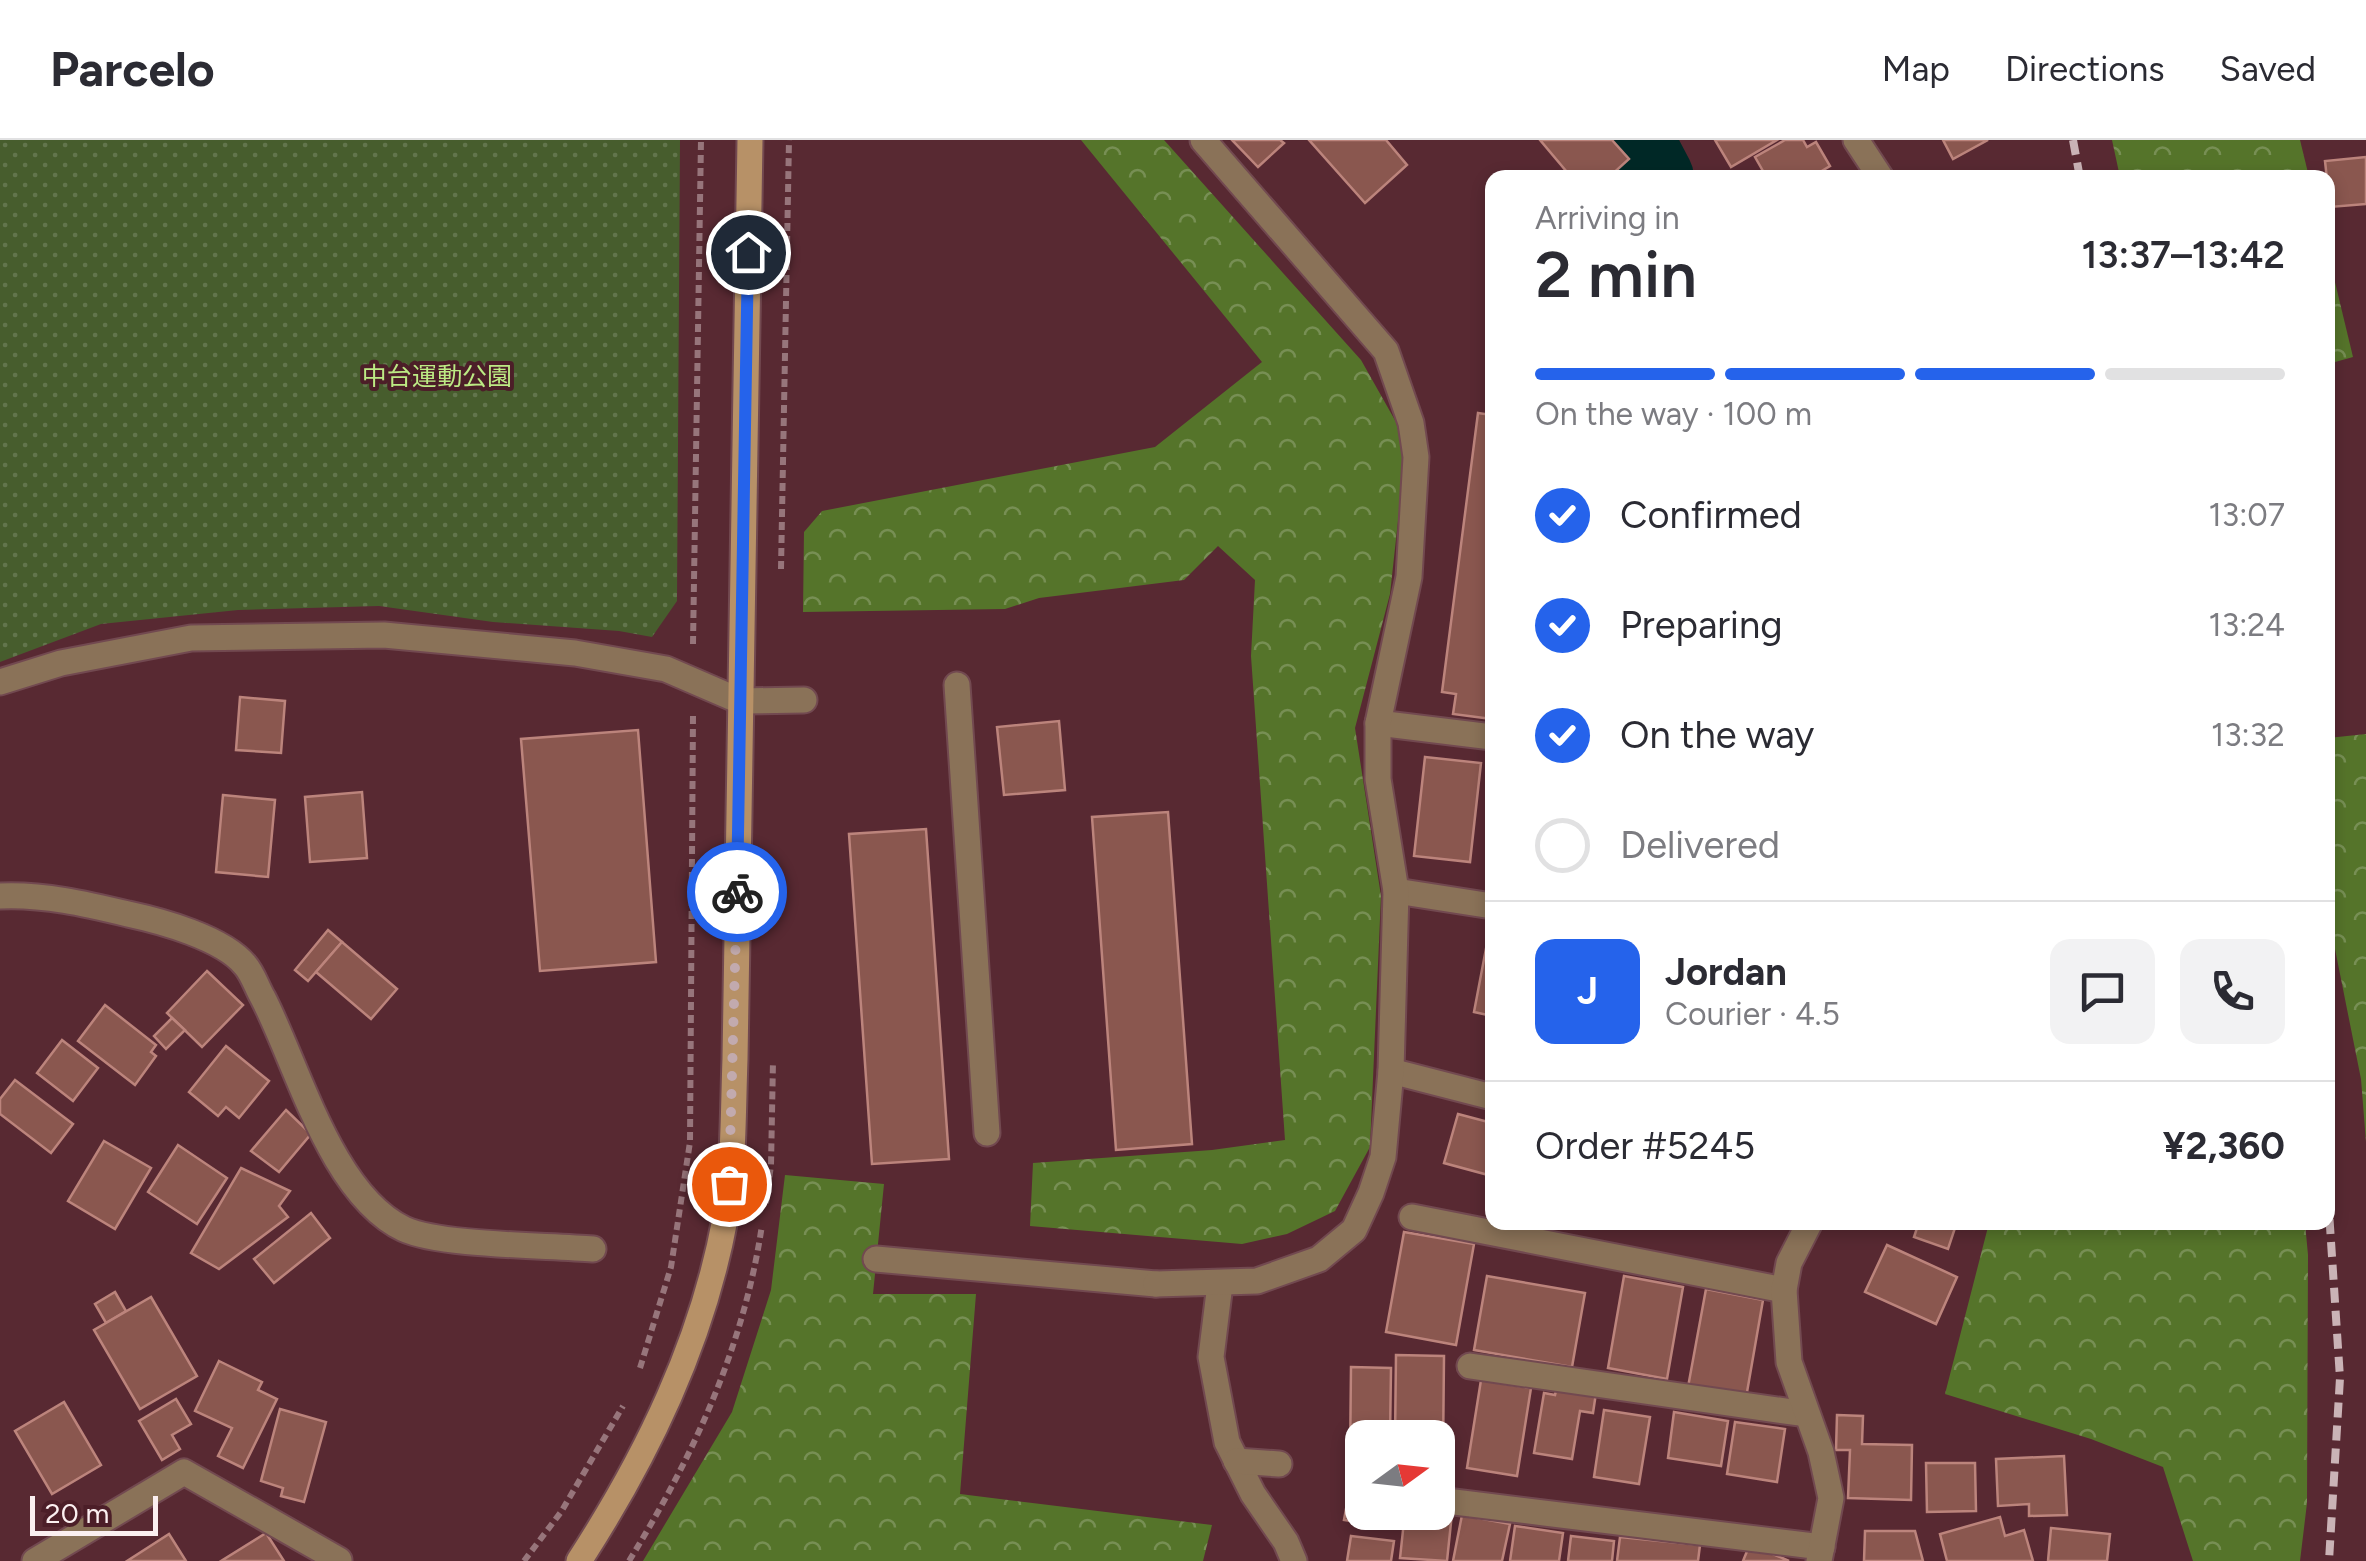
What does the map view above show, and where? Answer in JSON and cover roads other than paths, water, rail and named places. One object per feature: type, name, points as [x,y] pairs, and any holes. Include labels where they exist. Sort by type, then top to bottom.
[{"type":"street","points":[[578,1561],[641,1458],[684,1367],[725,1217],[734,1096],[750,140]]},
{"type":"street","points":[[876,1259],[1156,1284],[1257,1281],[1319,1259],[1354,1230],[1372,1194],[1383,1157],[1391,1071],[1396,891],[1378,779],[1378,723],[1408,577],[1416,457],[1411,423],[1386,351],[1203,140]]},
{"type":"street","points":[[1856,140],[1877,170]]},
{"type":"street","points":[[0,682],[61,663],[191,638],[384,635],[575,653],[666,669],[740,700],[804,700]]},
{"type":"street","points":[[956,685],[986,1133]]},
{"type":"street","points":[[1378,723],[1485,736]]},
{"type":"street","points":[[1396,891],[1485,905]]},
{"type":"street","points":[[0,896],[63,899],[152,919],[206,938],[244,963],[273,1018],[325,1139],[380,1214],[406,1230],[444,1238],[593,1249]]},
{"type":"street","points":[[1391,1071],[1485,1096]]},
{"type":"street","points":[[1412,1217],[1784,1290]]},
{"type":"street","points":[[1455,1502],[1821,1554],[1831,1498],[1821,1452],[1789,1362],[1784,1290],[1789,1263],[1806,1230]]},
{"type":"street","points":[[1220,1284],[1212,1357],[1227,1442],[1294,1561]]},
{"type":"street","points":[[1470,1366],[1806,1414]]},
{"type":"street","points":[[1236,1461],[1279,1464]]},
{"type":"street","points":[[35,1561],[184,1472],[339,1560]]},
{"type":"waterway","points":[[1635,140],[1651,170]]},
{"type":"railway","points":[[2073,140],[2079,170]]},
{"type":"railway","points":[[2329,1561],[2340,1378],[2330,1230]]},
{"type":"park label","name":"中台運動公園","points":[[437,376]]}]
